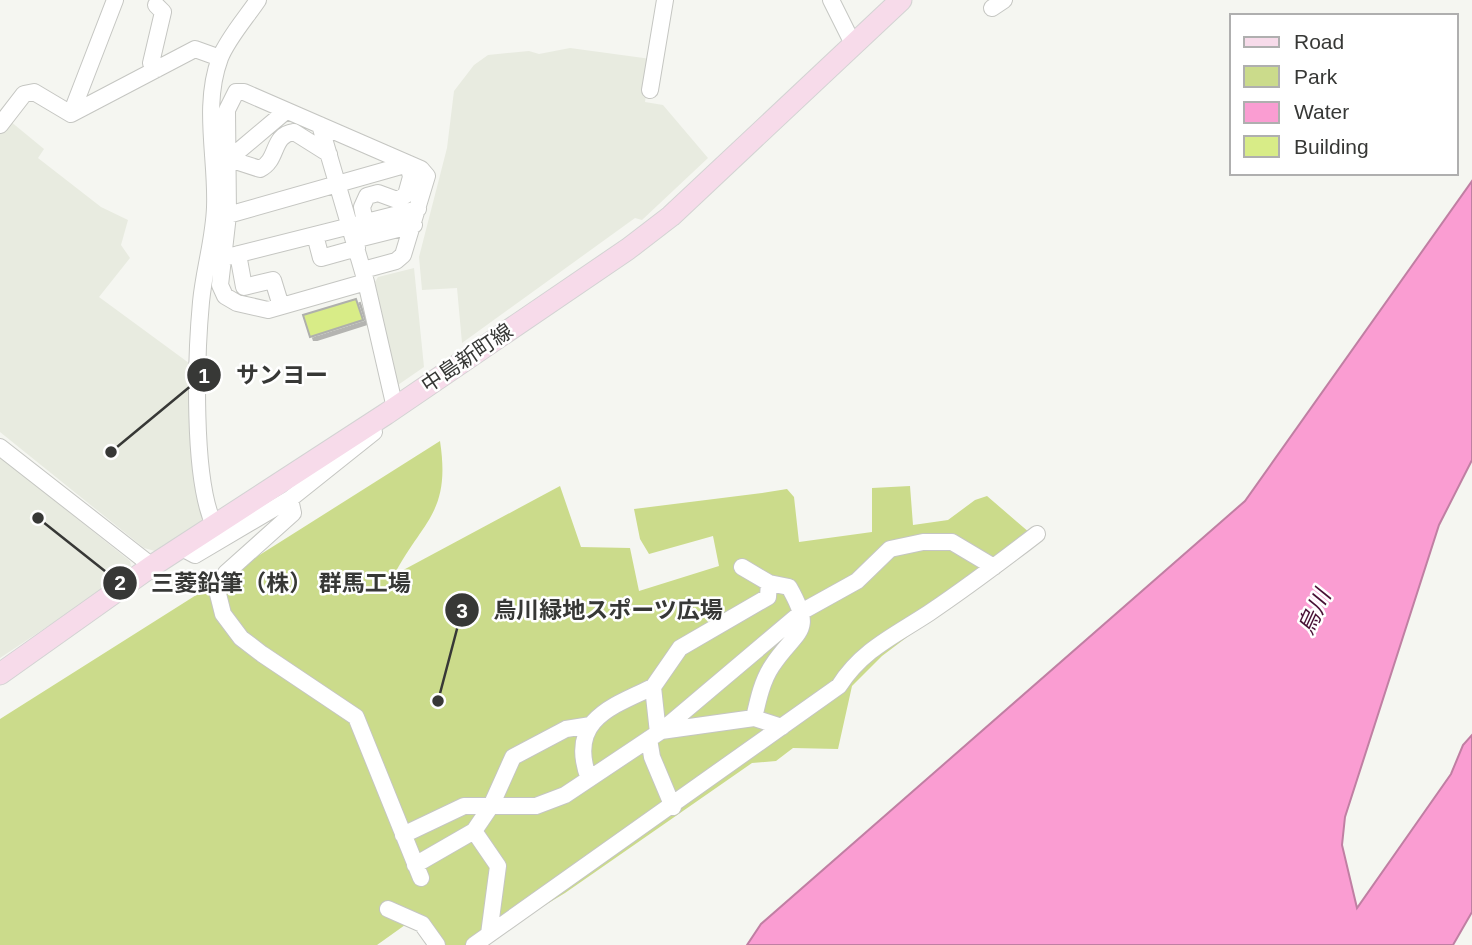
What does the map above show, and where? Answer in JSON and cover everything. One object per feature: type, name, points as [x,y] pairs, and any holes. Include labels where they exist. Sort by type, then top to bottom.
[{"type":"main road","name":"中島新町線","points":[[0,674],[152,566],[390,411],[628,249],[671,216],[901,0]]},
{"type":"street","points":[[71,114],[115,0]]},
{"type":"street","points":[[214,525],[209,514],[200,449],[198,374],[201,302],[215,208],[210,110],[220,58],[258,0]]},
{"type":"street","points":[[650,90],[665,0]]},
{"type":"street","points":[[831,0],[853,44]]},
{"type":"street","points":[[152,2],[163,12],[150,63],[157,69]]},
{"type":"street","points":[[71,114],[195,49],[220,58]]},
{"type":"street","points":[[0,125],[24,94],[34,92],[71,114]]},
{"type":"street","points":[[230,256],[220,285],[225,296],[237,303],[268,310],[281,306],[365,276],[404,255],[426,176],[421,169],[244,92],[236,92],[227,110],[230,256],[244,287],[273,280],[281,306]]},
{"type":"street","points":[[229,159],[286,111]]},
{"type":"street","points":[[182,548],[195,555],[290,499],[373,432],[390,411],[356,234],[320,125]]},
{"type":"street","points":[[229,159],[260,169],[274,157],[279,139],[285,133],[294,132],[329,154]]},
{"type":"street","points":[[228,215],[408,164]]},
{"type":"street","points":[[314,234],[321,258],[356,234],[367,196],[378,193],[397,200],[406,195],[411,177],[408,164]]},
{"type":"street","points":[[230,256],[314,234],[356,234],[416,217]]},
{"type":"street","points":[[0,447],[152,566]]},
{"type":"street","points":[[290,499],[293,513],[226,573],[220,582],[217,590],[223,614],[241,638],[356,717],[418,872],[474,831],[491,806],[513,757],[566,729],[591,725]]},
{"type":"street","points":[[474,945],[673,807],[839,686],[852,666],[875,645],[927,614],[1037,534]]},
{"type":"street","points":[[403,835],[464,806],[536,806],[565,795],[656,734],[803,611],[858,581],[890,549],[923,542],[952,542],[994,567]]},
{"type":"street","points":[[742,567],[769,583],[789,587],[803,611],[799,634],[771,667],[759,694],[754,718]]},
{"type":"street","points":[[589,779],[582,760],[591,725],[601,712],[653,687],[680,648],[768,597],[769,583]]},
{"type":"street","points":[[653,687],[656,734],[652,757],[673,807]]},
{"type":"street","points":[[656,734],[754,718],[782,727]]},
{"type":"street","points":[[474,831],[498,866],[489,934]]},
{"type":"street","points":[[388,909],[422,924],[438,945]]},
{"type":"shaded area","points":[[570,48],[651,59],[645,102],[663,105],[708,158],[642,220],[635,218],[462,343],[457,288],[422,290],[419,257],[447,148],[454,91],[474,65],[488,55],[529,51],[539,54]]},
{"type":"shaded area","points":[[10,121],[44,149],[38,158],[101,207],[128,220],[121,245],[130,258],[99,297],[193,366],[204,515],[201,522],[155,551],[144,548],[0,432],[0,130]]},
{"type":"shaded area","points":[[414,268],[424,367],[395,387],[375,282],[378,277]]},
{"type":"shaded area","points":[[0,457],[130,561],[131,567],[122,577],[0,658]]},
{"type":"green space","points":[[440,441],[442,485],[438,501],[394,575],[560,486],[581,547],[630,548],[639,591],[719,566],[713,536],[649,554],[640,539],[634,509],[787,489],[794,497],[799,542],[872,532],[872,488],[910,486],[913,525],[948,520],[975,500],[987,496],[1037,539],[882,656],[852,686],[838,749],[793,748],[776,761],[752,763],[565,893],[479,945],[430,945],[412,920],[377,945],[0,945],[0,719]]},
{"type":"water","name":"烏川","points":[[1472,181],[1472,460],[1439,525],[1345,817],[1342,845],[1357,908],[1451,774],[1463,745],[1472,735],[1472,912],[1453,945],[747,945],[761,924],[1245,501]]},
{"type":"building","points":[[356,299],[363,320],[310,337],[303,315]]},
{"type":"place","name":"サンヨー","points":[[111,452]]},
{"type":"place","name":"三菱鉛筆（株） 群馬工場","points":[[38,518]]},
{"type":"place","name":"烏川緑地スポーツ広場","points":[[438,701]]}]
